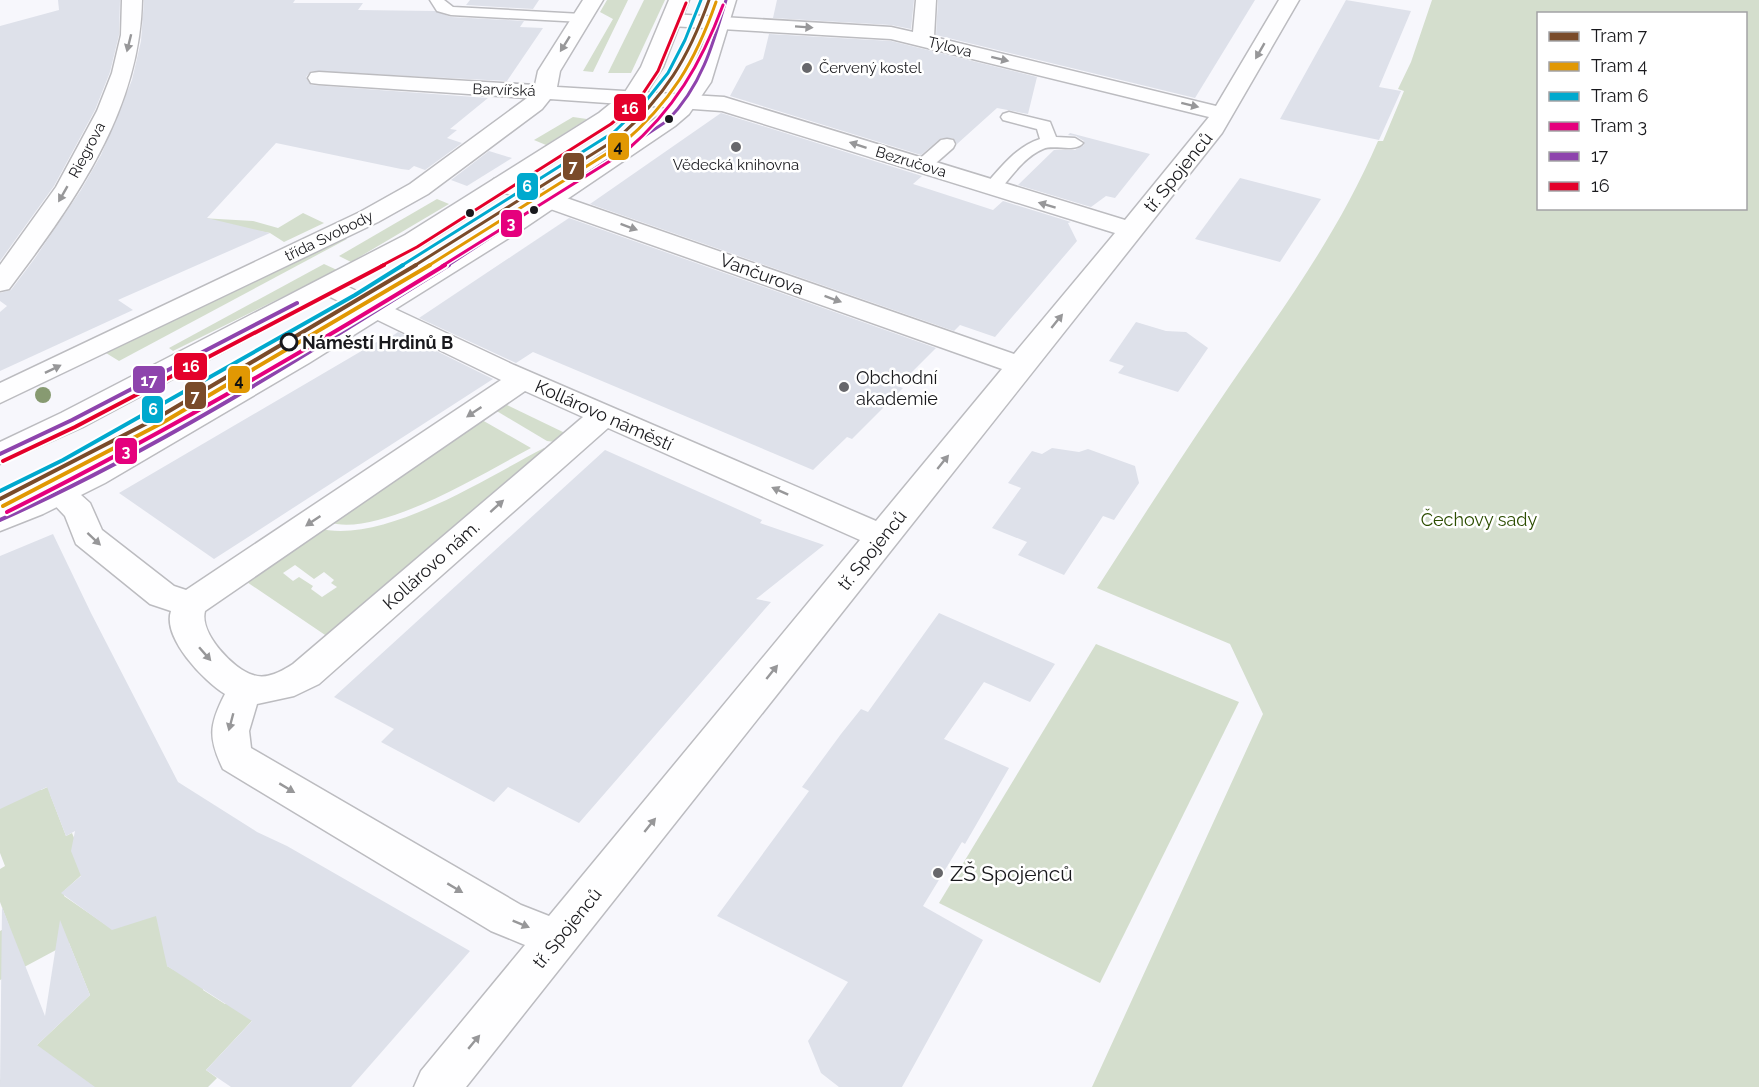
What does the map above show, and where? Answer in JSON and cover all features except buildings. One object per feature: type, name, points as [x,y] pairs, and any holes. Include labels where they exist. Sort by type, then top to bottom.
[{"type":"street","name":"Riegrova","points":[[0,283],[51,215],[108,110],[118,85],[134,21],[132,0]]},
{"type":"street","name":"třída Svobody","points":[[0,394],[386,209],[438,176],[534,104],[544,92],[549,71],[593,0]]},
{"type":"street","points":[[0,520],[60,494],[110,467],[379,311],[659,127],[690,101],[703,79],[726,0]]},
{"type":"street","points":[[923,40],[926,0]]},
{"type":"street","name":"tř. Spojenců","points":[[437,1087],[559,939],[1223,114],[1289,0]]},
{"type":"street","points":[[12,449],[414,240],[607,118],[633,96],[652,68],[675,10]]},
{"type":"street","name":"Tylova","points":[[675,10],[719,22],[876,32],[923,40],[1223,114]]},
{"type":"street","name":"Barvířská","points":[[319,78],[505,92],[633,96],[690,101]]},
{"type":"street","name":"Bezručova","points":[[690,101],[736,107],[1130,230]]},
{"type":"street","name":"Vančurova","points":[[503,184],[1020,366]]},
{"type":"street","name":"Kollárovo náměstí","points":[[329,286],[523,379],[883,537]]},
{"type":"street","points":[[523,379],[190,603],[184,613],[192,639],[227,678],[247,688],[233,715],[228,733],[237,758],[506,918],[559,939]]},
{"type":"street","name":"Kollárovo nám.","points":[[247,688],[266,690],[280,687],[306,674],[605,414]]},
{"type":"street","points":[[60,494],[82,516],[84,529],[88,536],[162,595],[190,603]]},
{"type":"lane","points":[[437,0],[442,8],[451,12],[582,18]]},
{"type":"lane","points":[[1009,117],[1044,126],[1049,141]]},
{"type":"lane","points":[[992,188],[1030,147],[1049,141],[1075,143]]},
{"type":"lane","points":[[922,166],[947,144]]},
{"type":"green space","points":[[607,0],[628,0],[593,72],[583,71],[613,19],[600,12]]},
{"type":"green space","points":[[644,0],[665,0],[631,73],[608,73]]},
{"type":"green space","name":"Čechovy sady","points":[[1432,0],[1759,0],[1759,1087],[1092,1087],[1263,714],[1230,644],[1097,588],[1323,247],[1361,178],[1378,141],[1383,141],[1404,91],[1398,89],[1411,62]]},
{"type":"green space","points":[[573,117],[587,119],[546,145],[534,140]]},
{"type":"green space","points":[[437,199],[449,204],[351,262],[339,256]]},
{"type":"green space","points":[[303,213],[324,223],[284,242],[270,233],[199,221],[201,218],[253,221],[278,228]]},
{"type":"green space","points":[[342,238],[347,239],[119,361],[106,353]]},
{"type":"green space","points":[[324,264],[337,270],[173,351],[169,348]]},
{"type":"green space","points":[[505,404],[565,433],[555,442],[547,441],[495,410]]},
{"type":"green space","points":[[482,420],[531,448],[460,486],[402,512],[374,521],[349,525],[328,522]]},
{"type":"green space","points":[[547,448],[331,639],[241,578],[317,528],[343,531],[372,527],[402,519],[464,491]],"holes":[[[295,565],[314,579],[324,572],[334,580],[331,583],[337,587],[322,597],[311,589],[313,586],[299,577],[293,581],[283,573]]]},
{"type":"green space","points":[[1096,644],[1239,702],[1100,983],[939,903]]},
{"type":"green space","points":[[0,754],[41,790],[54,784],[50,794],[66,836],[72,833],[87,870],[65,890],[64,896],[112,929],[152,896],[204,927],[167,966],[203,986],[203,990],[225,1004],[290,980],[206,1070],[217,1078],[208,1087],[0,1087],[0,1080],[90,995],[69,943],[0,980],[0,931],[9,926],[0,902],[0,869],[5,866],[0,853]]},
{"type":"tram line","name":"6","points":[[0,491],[63,460],[355,295],[614,132],[658,88],[668,73],[685,40],[701,0]]},
{"type":"tram line","name":"7","points":[[0,499],[80,459],[237,373],[390,281],[618,138],[651,107],[675,76],[693,42],[709,0]]},
{"type":"tram line","name":"4","points":[[3,506],[162,423],[317,334],[622,144],[656,113],[681,81],[700,45],[716,2]]},
{"type":"tram line","name":"3","points":[[7,512],[87,472],[244,386],[398,294],[626,151],[660,119],[686,86],[697,68],[723,5]]},
{"type":"transit line","name":"17","points":[[0,520],[67,489],[132,454],[312,349],[517,221],[667,121],[690,95],[698,80],[711,50],[726,0]]},
{"type":"transit line","name":"16","points":[[3,461],[75,427],[417,247],[611,124],[638,101],[658,71],[686,3]]},
{"type":"transit line","name":"17","points":[[0,454],[72,420],[297,303]]},
{"type":"place","name":"Červený kostel","points":[[807,68]]},
{"type":"place","name":"Vědecká knihovna","points":[[736,147]]},
{"type":"place","name":"Náměstí Hrdinů B","points":[[289,342]]},
{"type":"place","name":"Obchodní akademie","points":[[844,387]]},
{"type":"place","name":"ZŠ Spojenců","points":[[938,873]]}]
